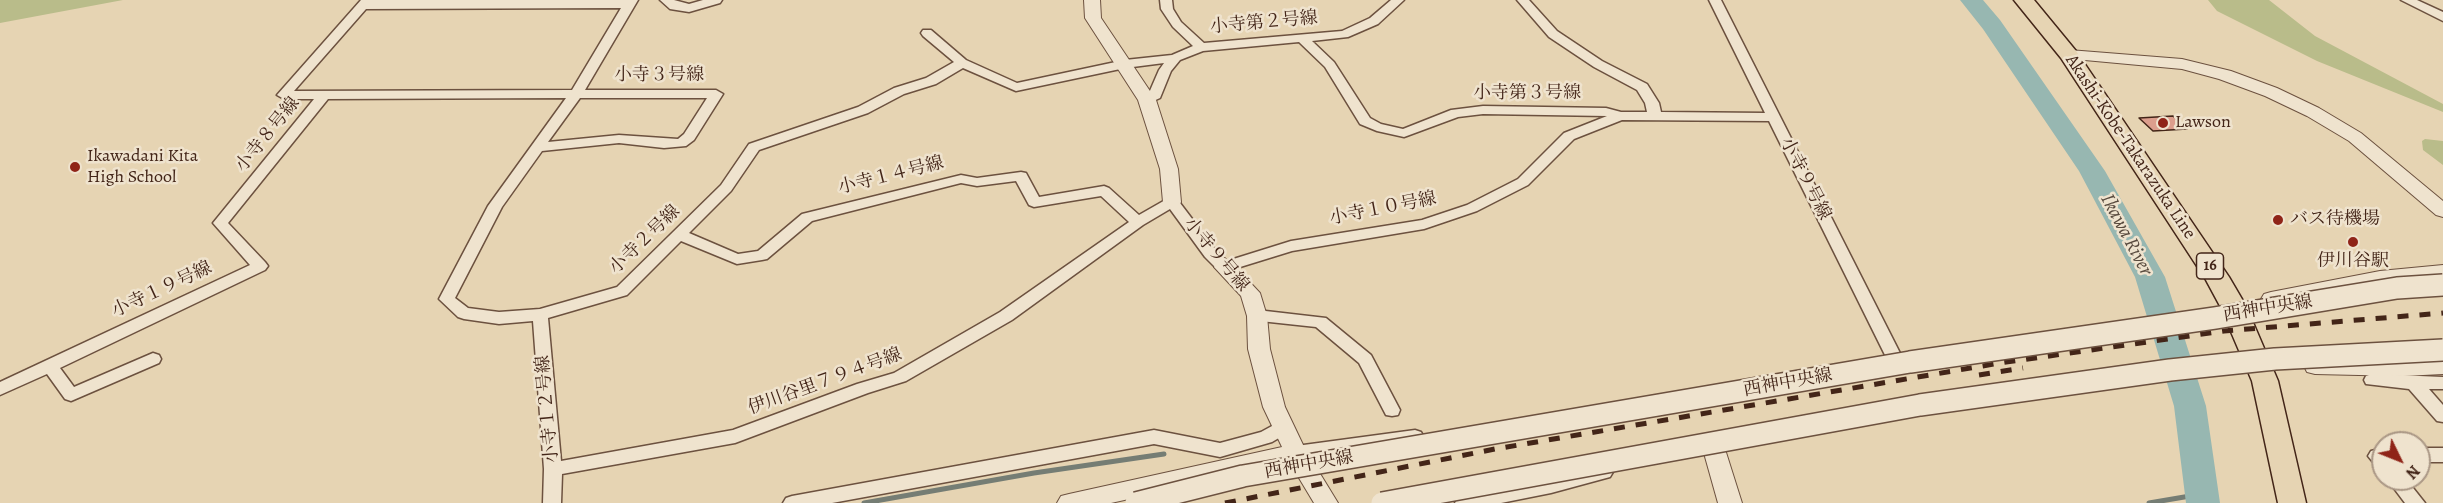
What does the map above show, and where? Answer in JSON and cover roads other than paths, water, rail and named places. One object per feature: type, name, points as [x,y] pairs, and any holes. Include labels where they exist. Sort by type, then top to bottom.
[{"type":"main road","name":"Akashi-Kobe-Takarazuka Line","points":[[2024,0],[2069,56],[2217,277],[2225,309],[2261,367],[2292,503]]},
{"type":"street","points":[[666,0],[674,6],[688,8],[716,0]]},
{"type":"street","name":"小寺９号線","points":[[1092,0],[1093,18],[1147,100],[1169,169],[1172,202],[1209,253],[1236,276],[1250,293],[1257,316],[1259,349],[1274,407],[1296,453],[1326,503]]},
{"type":"street","points":[[1166,0],[1167,9],[1177,24],[1201,47]]},
{"type":"street","name":"小寺第２号線","points":[[927,33],[962,63],[1016,87],[1125,64],[1177,56],[1201,47],[1344,34],[1374,21],[1398,0]]},
{"type":"street","points":[[1523,0],[1553,34],[1598,64],[1642,87],[1652,103],[1655,117]]},
{"type":"street","name":"小寺９号線","points":[[1715,0],[1895,359]]},
{"type":"street","points":[[2407,0],[2443,17]]},
{"type":"street","points":[[576,94],[284,95],[365,3],[631,2]]},
{"type":"street","name":"小寺２号線","points":[[631,2],[576,94],[495,206],[447,299],[464,313],[499,318],[540,315],[622,291],[726,188],[754,147],[863,110],[899,91],[931,81],[962,63]]},
{"type":"street","name":"小寺第３号線","points":[[1301,37],[1330,65],[1365,121],[1377,127],[1404,133],[1456,113],[1483,110],[1606,112],[1620,116]]},
{"type":"street","points":[[1147,100],[1155,95],[1165,70],[1177,56]]},
{"type":"street","points":[[2069,56],[2139,59],[2182,64],[2225,75],[2271,92],[2313,112],[2355,137],[2443,211]]},
{"type":"street","name":"小寺３号線","points":[[538,147],[619,139],[664,144],[681,143],[689,137],[717,94],[576,94]]},
{"type":"street","name":"小寺８号線","points":[[240,197],[323,96]]},
{"type":"street","name":"小寺１０号線","points":[[1224,267],[1291,246],[1424,224],[1472,208],[1523,182],[1569,136],[1620,116],[1774,117]]},
{"type":"street","name":"小寺１４号線","points":[[679,235],[737,259],[762,255],[807,217],[961,179],[977,182],[1021,176],[1034,202],[1104,191],[1138,222]]},
{"type":"street","name":"小寺１９号線","points":[[0,389],[260,266],[220,223],[240,197]]},
{"type":"street","name":"伊川谷里７９４号線","points":[[553,469],[735,436],[900,377],[1006,316],[1138,222],[1172,202]]},
{"type":"street","points":[[2225,309],[2380,278],[2443,272]]},
{"type":"street","name":"西神中央線","points":[[1136,503],[1244,476],[1910,362],[2203,320],[2397,288],[2443,285]]},
{"type":"street","name":"西神中央線","points":[[1296,453],[1510,424],[1895,359],[2075,334],[2225,309]]},
{"type":"street","name":"小寺１２号線","points":[[540,315],[553,469],[552,503]]},
{"type":"street","points":[[1257,316],[1320,322],[1365,359],[1392,410]]},
{"type":"street","points":[[1382,503],[1920,405],[2274,358],[2443,350]]},
{"type":"street","points":[[50,366],[72,395],[153,359]]},
{"type":"street","points":[[1464,503],[1551,486],[1628,465],[1713,446],[1944,407],[2086,386],[2261,367],[2327,365],[2443,382]]},
{"type":"street","points":[[2372,380],[2409,376],[2443,366]]},
{"type":"street","points":[[2409,376],[2443,416]]},
{"type":"street","points":[[792,503],[1154,437],[1220,450],[1266,437],[1283,427]]},
{"type":"street","points":[[1713,446],[1730,503]]},
{"type":"street","points":[[1069,503],[1296,453]]},
{"type":"street","points":[[2406,491],[2416,503]]},
{"type":"waterway","name":"Ikawa River","points":[[1971,0],[1992,25],[2092,171],[2150,277],[2190,406],[2203,503]]},
{"type":"waterway","points":[[864,503],[1034,473],[1164,454]]},
{"type":"waterway","points":[[2149,503],[2202,494]]},
{"type":"railway","points":[[1225,503],[1495,449],[2000,363],[2224,331],[2443,313]]},
{"type":"railway","points":[[1979,375],[2023,368]]},
{"type":"place","name":"Lawson","points":[[2163,123]]},
{"type":"place","name":"Ikawadani Kita High School","points":[[75,167]]},
{"type":"place","name":"バス待機場","points":[[2278,220]]},
{"type":"place","name":"伊川谷駅","points":[[2353,242]]}]
